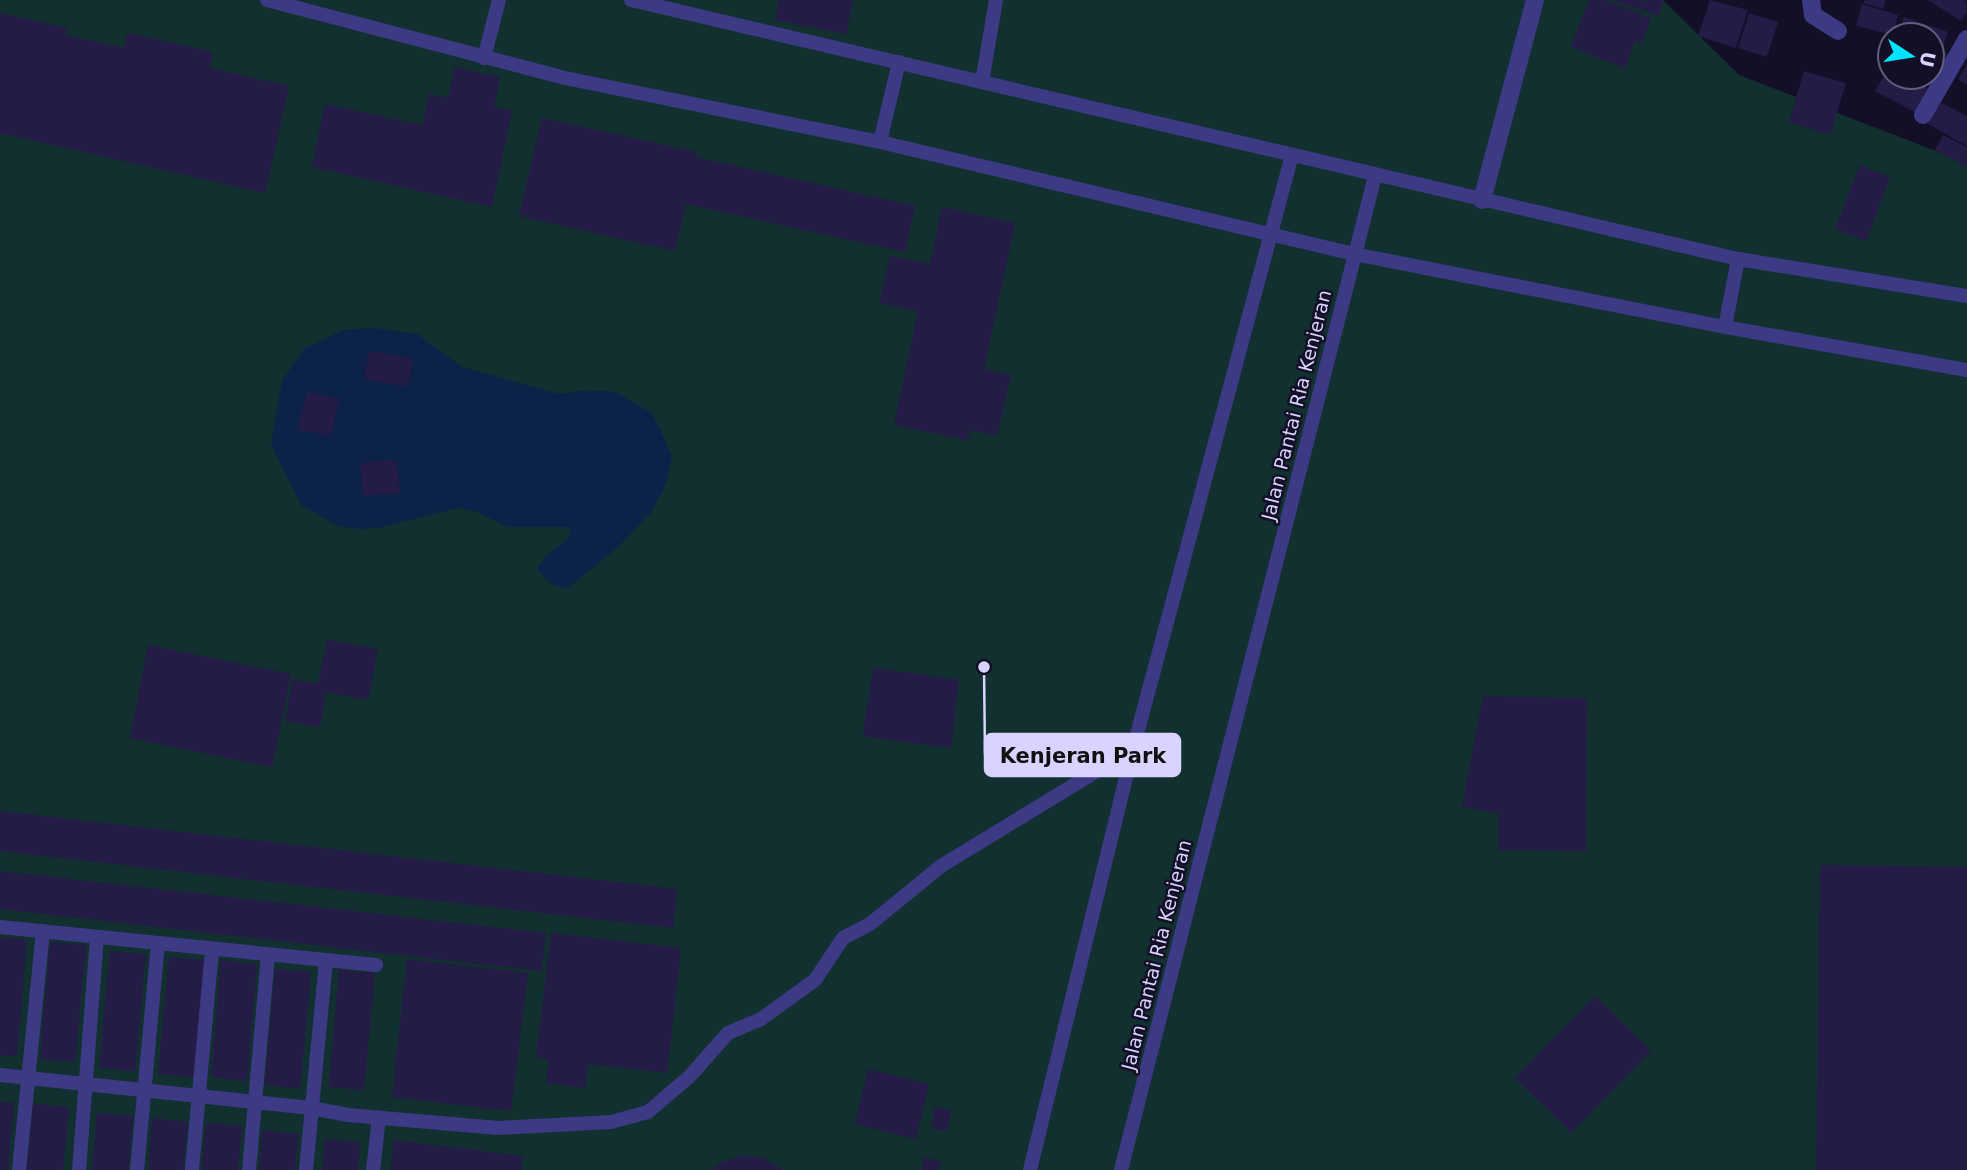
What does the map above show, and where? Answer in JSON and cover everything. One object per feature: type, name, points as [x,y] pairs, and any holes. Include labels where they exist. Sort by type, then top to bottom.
[{"type":"street","points":[[1482,200],[1535,0]]},
{"type":"street","points":[[1811,0],[1814,15],[1838,30]]},
{"type":"street","points":[[1923,115],[1967,39]]},
{"type":"lane","points":[[484,58],[499,0]]},
{"type":"lane","points":[[631,0],[1738,259],[1967,296]]},
{"type":"lane","points":[[982,82],[996,0]]},
{"type":"lane","points":[[276,1],[565,78],[880,142],[1354,254],[1725,327],[1967,370]]},
{"type":"lane","points":[[880,142],[899,62]]},
{"type":"lane","points":[[1030,1170],[1133,749],[1292,155]]},
{"type":"lane","name":"Jalan Pantai Ria Kenjeran","points":[[1121,1170],[1375,176]]},
{"type":"lane","points":[[1725,327],[1738,259]]},
{"type":"lane","points":[[0,1075],[312,1108],[379,1118],[498,1128],[611,1122],[648,1112],[690,1076],[727,1033],[761,1020],[815,980],[843,937],[870,924],[941,866],[1133,749]]},
{"type":"lane","points":[[0,927],[376,965]]},
{"type":"lane","points":[[19,1170],[43,931]]},
{"type":"lane","points":[[79,1170],[97,937]]},
{"type":"lane","points":[[137,1170],[158,943]]},
{"type":"lane","points":[[192,1170],[212,950]]},
{"type":"lane","points":[[249,1170],[268,955]]},
{"type":"lane","points":[[306,1170],[327,961]]},
{"type":"lane","points":[[373,1170],[379,1118]]},
{"type":"green space","points":[[0,0],[1663,0],[1739,75],[1967,163],[1967,1170],[0,1170]]},
{"type":"water","points":[[373,328],[417,334],[462,367],[559,394],[589,390],[615,392],[652,413],[672,455],[667,482],[652,511],[618,547],[568,588],[551,584],[537,569],[548,554],[569,538],[570,527],[508,527],[478,512],[459,508],[383,527],[360,529],[338,526],[301,505],[271,444],[282,381],[304,349],[343,330]]},
{"type":"building","points":[[779,0],[853,0],[846,34],[775,20]]},
{"type":"building","points":[[1589,0],[1603,0],[1651,18],[1641,44],[1635,41],[1625,68],[1571,47]]},
{"type":"building","points":[[1611,0],[1643,0],[1639,10]]},
{"type":"building","points":[[1645,0],[1664,0],[1658,16],[1641,10]]},
{"type":"building","points":[[1710,0],[1748,10],[1736,48],[1698,36]]},
{"type":"building","points":[[1865,0],[1886,0],[1883,9],[1864,3]]},
{"type":"building","points":[[1928,0],[1966,0],[1967,12],[1961,21]]},
{"type":"building","points":[[1862,4],[1898,15],[1896,21],[1876,21],[1876,31],[1856,26]]},
{"type":"building","points":[[0,13],[67,28],[65,35],[124,48],[128,33],[213,52],[209,68],[289,86],[265,193],[0,133]]},
{"type":"building","points":[[1749,13],[1778,22],[1767,57],[1738,48]]},
{"type":"building","points":[[1967,64],[1967,85],[1958,79]]},
{"type":"building","points":[[455,67],[500,77],[494,107],[512,111],[492,207],[312,167],[325,104],[422,125],[429,94],[448,98]]},
{"type":"building","points":[[1804,71],[1846,83],[1830,135],[1789,122]]},
{"type":"building","points":[[1876,89],[1930,91],[1918,114]]},
{"type":"building","points":[[1940,102],[1967,116],[1967,146],[1928,124]]},
{"type":"building","points":[[542,118],[697,152],[696,157],[915,206],[905,252],[686,204],[675,251],[519,216]]},
{"type":"building","points":[[1943,135],[1967,147],[1967,167],[1935,150]]},
{"type":"building","points":[[1860,165],[1890,177],[1866,241],[1835,229]]},
{"type":"building","points":[[942,207],[1015,223],[984,369],[1011,375],[997,436],[970,430],[968,440],[894,425],[918,311],[879,303],[890,256],[930,264]]},
{"type":"building","points":[[369,351],[413,359],[408,387],[364,379]]},
{"type":"building","points":[[307,392],[339,399],[331,436],[298,429]]},
{"type":"building","points":[[396,460],[400,493],[363,496],[360,463]]},
{"type":"building","points":[[327,640],[378,649],[368,700],[326,692],[320,727],[285,721],[293,679],[318,684]]},
{"type":"building","points":[[148,645],[291,674],[272,767],[130,738]]},
{"type":"building","points":[[873,668],[959,680],[951,748],[863,736]]},
{"type":"building","points":[[1483,696],[1587,698],[1586,851],[1498,850],[1499,813],[1462,807]]},
{"type":"building","points":[[0,811],[677,889],[673,928],[0,851]]},
{"type":"building","points":[[1820,865],[1967,867],[1967,1170],[1816,1170]]},
{"type":"building","points":[[0,871],[546,933],[541,971],[0,909]]},
{"type":"building","points":[[551,933],[681,948],[667,1073],[588,1064],[585,1088],[546,1083],[549,1059],[536,1058]]},
{"type":"building","points":[[0,937],[27,940],[17,1056],[0,1055]]},
{"type":"building","points":[[50,942],[86,945],[75,1062],[40,1059]]},
{"type":"building","points":[[110,951],[146,954],[135,1071],[99,1068]]},
{"type":"building","points":[[169,957],[205,960],[194,1077],[158,1074]]},
{"type":"building","points":[[407,959],[528,973],[511,1111],[392,1097]]},
{"type":"building","points":[[221,960],[257,964],[247,1081],[211,1077]]},
{"type":"building","points":[[275,969],[311,972],[300,1089],[265,1085]]},
{"type":"building","points":[[339,970],[375,973],[364,1090],[329,1087]]},
{"type":"building","points":[[1595,996],[1651,1051],[1571,1133],[1515,1078]]},
{"type":"building","points":[[868,1069],[929,1084],[916,1139],[855,1124]]},
{"type":"building","points":[[0,1102],[14,1103],[8,1170],[0,1170]]},
{"type":"building","points":[[33,1104],[69,1107],[63,1170],[27,1170]]},
{"type":"building","points":[[935,1107],[952,1110],[947,1131],[931,1128]]},
{"type":"building","points":[[97,1113],[133,1116],[128,1170],[92,1170]]},
{"type":"building","points":[[152,1118],[188,1122],[183,1170],[148,1170]]},
{"type":"building","points":[[206,1123],[242,1126],[238,1170],[202,1170]]},
{"type":"building","points":[[262,1130],[298,1134],[295,1170],[259,1170]]},
{"type":"building","points":[[325,1139],[360,1142],[358,1170],[322,1170]]},
{"type":"building","points":[[394,1140],[522,1156],[521,1170],[390,1170]]},
{"type":"building","points":[[740,1156],[762,1157],[783,1170],[712,1170],[720,1163]]},
{"type":"building","points":[[924,1157],[942,1161],[939,1170],[921,1170]]},
{"type":"place","name":"Kenjeran Park","points":[[984,667]]}]
